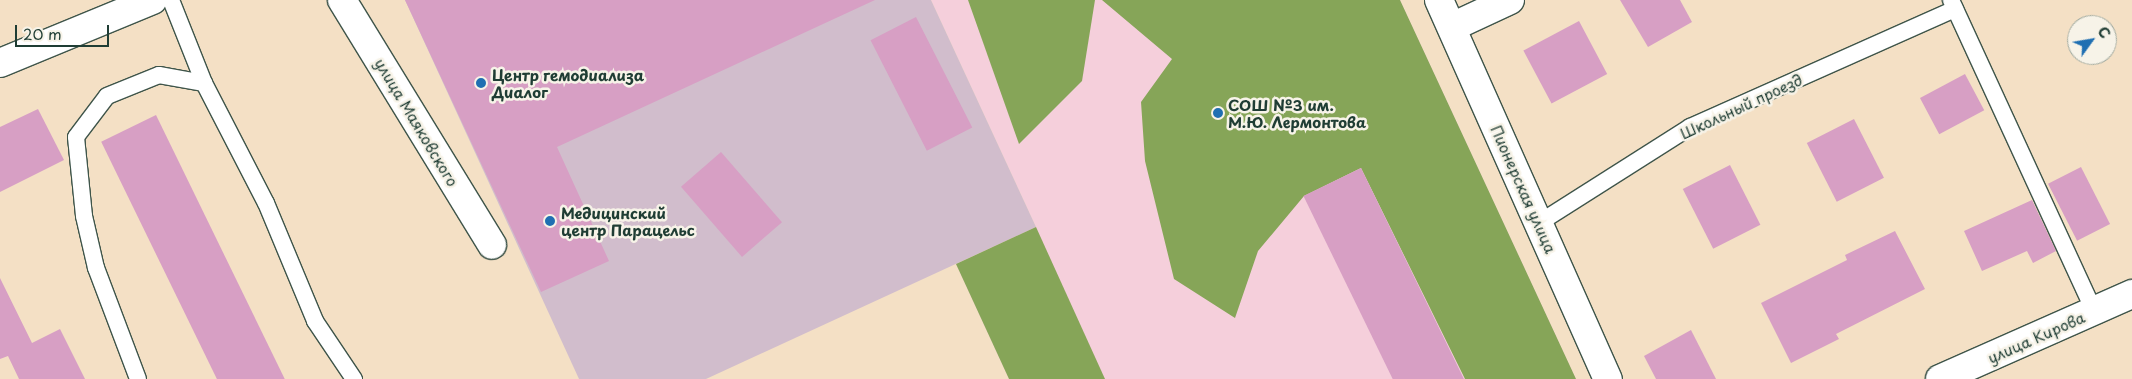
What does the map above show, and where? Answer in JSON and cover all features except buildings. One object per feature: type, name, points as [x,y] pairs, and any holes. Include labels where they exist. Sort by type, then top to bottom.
[{"type":"street","points":[[0,63],[153,0]]},
{"type":"street","name":"улица Маяковского","points":[[342,0],[492,245]]},
{"type":"street","name":"Пионерская улица","points":[[1439,0],[1608,379]]},
{"type":"street","points":[[1452,26],[1510,0]]},
{"type":"street","name":"улица Кирова","points":[[1940,379],[2132,294]]},
{"type":"lane","points":[[171,0],[204,83],[266,202],[315,321],[354,379]]},
{"type":"lane","points":[[1953,5],[2094,311]]},
{"type":"lane","name":"Школьный проезд","points":[[1539,223],[1690,127],[1953,5]]},
{"type":"lane","points":[[138,379],[96,268],[84,216],[76,137],[107,96],[159,75],[204,83]]},
{"type":"shaded area","points":[[405,0],[931,0],[1036,227],[706,379],[579,379]]},
{"type":"shaded area","name":"СОШ №3 им. М.Ю. Лермонтова","points":[[931,0],[1400,0],[1576,379],[1009,379],[956,264],[1036,227]]},
{"type":"green space","points":[[968,0],[1095,0],[1082,81],[1019,144]]},
{"type":"green space","points":[[1102,0],[1400,0],[1576,379],[1465,379],[1361,168],[1304,196],[1258,251],[1235,318],[1174,279],[1145,161],[1141,102],[1172,59]]},
{"type":"green space","points":[[1036,227],[1105,379],[1009,379],[956,264]]},
{"type":"place","name":"Центр гемодиализа Диалог","points":[[481,83]]},
{"type":"place","name":"СОШ №3 им. М.Ю. Лермонтова","points":[[1218,113]]},
{"type":"place","name":"Медицинский центр Парацельс","points":[[550,221]]}]
